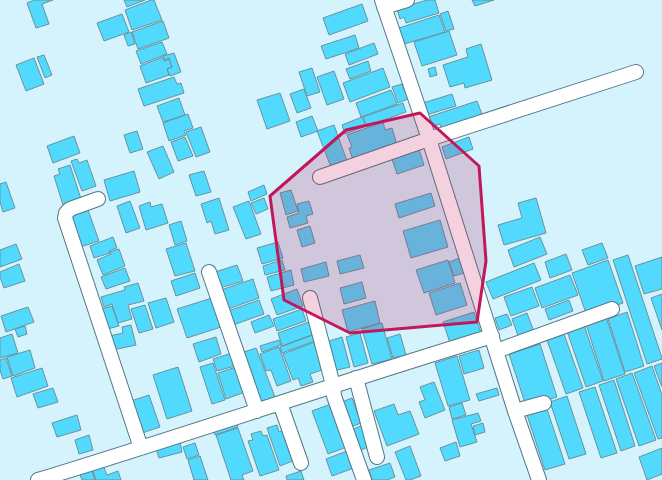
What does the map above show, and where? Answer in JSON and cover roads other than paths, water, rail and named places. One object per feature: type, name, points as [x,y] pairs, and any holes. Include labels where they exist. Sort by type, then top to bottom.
[{"type":"street","points":[[407,0],[383,3],[429,139],[515,411],[539,480]]},
{"type":"street","points":[[320,177],[429,139],[636,72]]},
{"type":"street","points":[[98,199],[70,209],[66,213],[65,218],[141,448]]},
{"type":"street","points":[[209,272],[257,411]]},
{"type":"street","points":[[310,298],[333,385],[334,396],[364,480]]},
{"type":"street","points":[[496,350],[612,309]]},
{"type":"street","points":[[38,480],[257,411],[333,385],[492,336]]},
{"type":"street","points":[[356,378],[377,457]]},
{"type":"street","points":[[280,403],[301,463]]},
{"type":"street","points":[[515,411],[544,403]]}]
